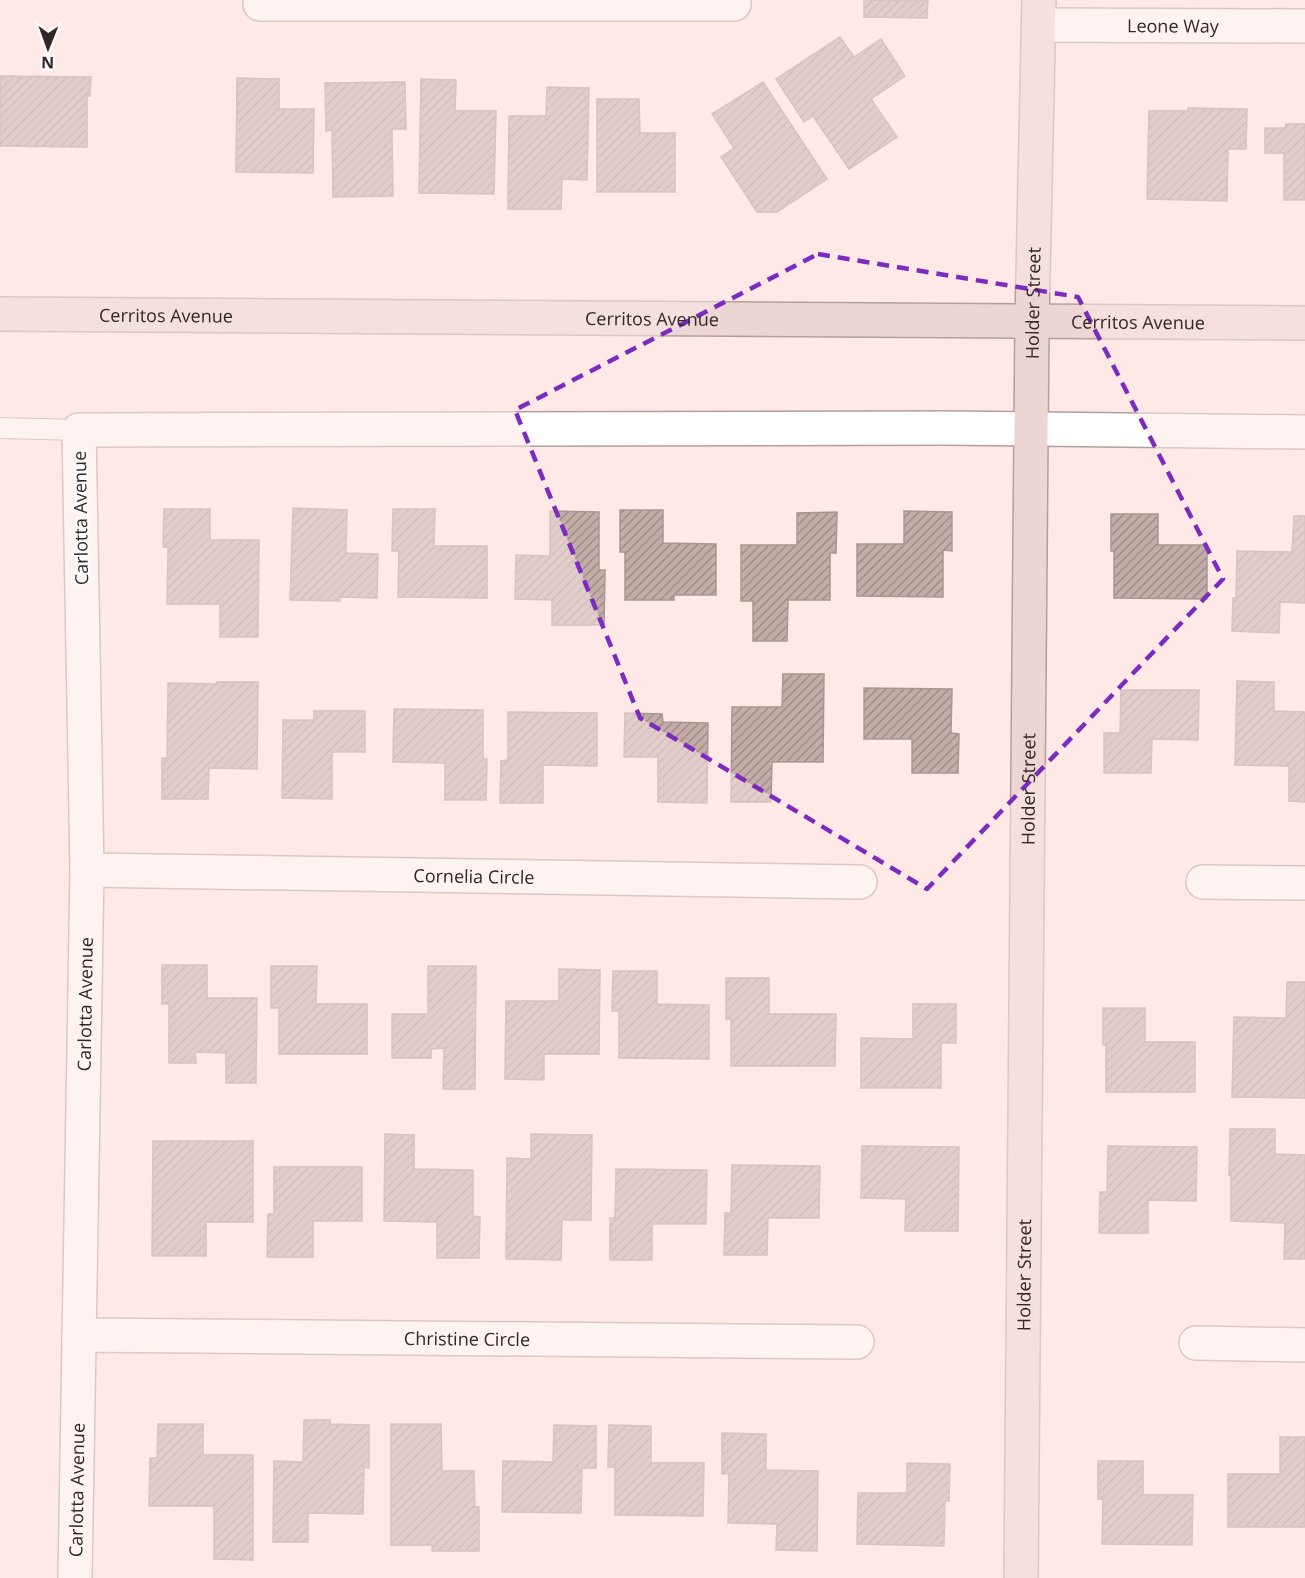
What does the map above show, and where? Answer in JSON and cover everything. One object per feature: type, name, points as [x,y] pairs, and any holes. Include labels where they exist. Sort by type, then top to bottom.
[{"type":"street","points":[[260,4],[734,2]]},
{"type":"street","name":"Leone Way","points":[[1039,13],[1305,26]]},
{"type":"street","name":"Holder Street","points":[[1021,1578],[1032,321],[1039,13]]},
{"type":"street","name":"Cerritos Avenue","points":[[0,314],[1305,323]]},
{"type":"street","points":[[79,430],[1032,428],[1305,432]]},
{"type":"street","name":"Carlotta Avenue","points":[[75,1578],[87,870],[79,430]]},
{"type":"street","name":"Cornelia Circle","points":[[87,870],[860,882]]},
{"type":"street","points":[[1203,882],[1305,883]]},
{"type":"street","name":"Christine Circle","points":[[79,1335],[857,1342]]},
{"type":"street","points":[[1196,1343],[1305,1345]]},
{"type":"lane","points":[[0,428],[79,430]]},
{"type":"highlighted area","points":[[818,254],[1078,297],[1223,579],[927,889],[640,718],[515,410]]},
{"type":"building","points":[[864,0],[928,0],[927,18],[864,17]]},
{"type":"building","points":[[840,37],[854,57],[881,39],[905,76],[871,99],[897,137],[849,169],[813,116],[804,122],[776,79]]},
{"type":"building","points":[[0,76],[91,77],[90,96],[87,96],[87,147],[0,146]]},
{"type":"building","points":[[237,78],[279,79],[279,109],[314,109],[313,173],[236,172]]},
{"type":"building","points":[[421,79],[456,80],[455,111],[496,111],[494,194],[419,193]]},
{"type":"building","points":[[405,82],[406,129],[392,129],[393,196],[333,197],[332,130],[326,131],[325,83]]},
{"type":"building","points":[[763,82],[827,179],[777,212],[757,212],[721,157],[734,148],[712,114]]},
{"type":"building","points":[[547,87],[589,88],[587,180],[562,179],[561,209],[508,209],[509,116],[546,116]]},
{"type":"building","points":[[597,99],[639,99],[640,133],[675,133],[675,192],[597,192]]},
{"type":"building","points":[[1188,108],[1247,109],[1246,149],[1228,149],[1227,201],[1147,199],[1149,111],[1188,111]]},
{"type":"building","points":[[1286,124],[1305,124],[1305,200],[1284,200],[1284,153],[1265,153],[1265,128],[1285,128]]},
{"type":"building","points":[[293,508],[347,510],[346,553],[378,554],[377,598],[340,597],[340,601],[290,600]]},
{"type":"building","points":[[164,509],[210,509],[210,540],[259,540],[258,637],[220,637],[220,604],[167,604],[168,547],[163,547]]},
{"type":"building","points":[[393,509],[435,509],[434,546],[487,546],[487,598],[398,597],[399,551],[392,551]]},
{"type":"building","points":[[620,510],[663,510],[663,543],[716,544],[716,595],[674,595],[674,600],[625,600],[625,552],[620,552]]},
{"type":"building","points":[[550,511],[599,512],[599,570],[605,570],[604,625],[552,625],[552,600],[515,599],[516,555],[550,556]]},
{"type":"building","points":[[904,511],[952,512],[952,551],[943,550],[943,597],[857,596],[857,544],[904,544]]},
{"type":"building","points":[[837,512],[836,553],[830,553],[830,600],[788,600],[787,641],[753,641],[753,601],[741,601],[741,545],[797,545],[797,513]]},
{"type":"building","points":[[1111,514],[1158,514],[1158,545],[1207,545],[1207,599],[1114,598]]},
{"type":"building","points":[[1294,516],[1305,516],[1305,603],[1280,602],[1279,633],[1232,631],[1233,598],[1236,598],[1237,551],[1292,552]]},
{"type":"building","points":[[783,674],[824,674],[823,762],[772,762],[771,802],[731,802],[732,707],[782,707]]},
{"type":"building","points":[[1237,681],[1274,682],[1274,711],[1305,712],[1305,802],[1289,801],[1289,766],[1235,765]]},
{"type":"building","points":[[217,682],[258,682],[257,769],[209,768],[208,799],[162,799],[162,758],[167,758],[168,683],[217,684]]},
{"type":"building","points":[[864,688],[952,689],[951,733],[959,734],[958,773],[912,773],[912,739],[864,739]]},
{"type":"building","points":[[1121,690],[1199,690],[1198,740],[1152,739],[1151,773],[1104,773],[1104,733],[1120,733]]},
{"type":"building","points":[[394,709],[483,710],[483,759],[487,759],[486,800],[445,800],[445,763],[393,762]]},
{"type":"building","points":[[314,711],[365,711],[365,752],[332,752],[332,799],[282,798],[283,720],[314,720]]},
{"type":"building","points":[[508,712],[597,713],[597,766],[543,765],[543,803],[500,803],[501,761],[508,760]]},
{"type":"building","points":[[625,713],[662,714],[663,722],[708,723],[707,803],[658,802],[658,757],[624,757]]},
{"type":"building","points":[[162,965],[207,965],[207,998],[257,998],[256,1083],[226,1083],[226,1053],[195,1052],[196,1063],[169,1063],[169,1004],[162,1004]]},
{"type":"building","points":[[271,966],[317,966],[316,1004],[367,1004],[367,1054],[279,1054],[279,1008],[271,1008]]},
{"type":"building","points":[[428,966],[476,966],[475,1089],[443,1089],[444,1048],[431,1049],[431,1058],[392,1058],[392,1014],[428,1014]]},
{"type":"building","points":[[559,969],[600,970],[599,1054],[544,1054],[544,1080],[505,1079],[506,1001],[559,1001]]},
{"type":"building","points":[[613,971],[657,971],[657,1004],[709,1005],[709,1059],[619,1058],[619,1011],[612,1011]]},
{"type":"building","points":[[726,978],[769,978],[769,1014],[836,1014],[835,1066],[731,1066],[731,1019],[726,1019]]},
{"type":"building","points":[[1287,982],[1305,982],[1305,1098],[1232,1097],[1234,1017],[1286,1018]]},
{"type":"building","points":[[913,1004],[956,1004],[956,1043],[941,1043],[941,1088],[861,1088],[861,1038],[913,1039]]},
{"type":"building","points":[[1103,1008],[1145,1008],[1145,1042],[1195,1042],[1195,1092],[1106,1092]]},
{"type":"building","points":[[1230,1129],[1275,1129],[1275,1154],[1305,1155],[1305,1259],[1284,1259],[1285,1223],[1231,1221]]},
{"type":"building","points":[[385,1134],[414,1135],[414,1169],[473,1170],[473,1216],[480,1217],[479,1258],[437,1258],[437,1222],[384,1221]]},
{"type":"building","points":[[531,1134],[592,1135],[591,1220],[562,1220],[561,1260],[506,1259],[507,1158],[531,1159]]},
{"type":"building","points":[[153,1141],[253,1141],[253,1222],[206,1222],[206,1256],[152,1256]]},
{"type":"building","points":[[862,1146],[959,1147],[958,1231],[905,1231],[906,1199],[861,1198]]},
{"type":"building","points":[[1108,1146],[1197,1147],[1196,1201],[1148,1200],[1148,1233],[1099,1233],[1100,1192],[1107,1192]]},
{"type":"building","points":[[732,1165],[820,1166],[819,1218],[768,1218],[767,1255],[724,1255],[725,1213],[731,1213]]},
{"type":"building","points":[[274,1167],[362,1167],[362,1221],[313,1221],[313,1257],[267,1257],[268,1214],[274,1214]]},
{"type":"building","points":[[616,1169],[707,1170],[706,1224],[652,1224],[652,1260],[610,1260],[610,1218],[615,1218]]},
{"type":"building","points":[[304,1420],[330,1420],[330,1424],[369,1425],[369,1468],[364,1467],[363,1514],[308,1513],[308,1542],[273,1542],[274,1461],[303,1462]]},
{"type":"building","points":[[158,1424],[203,1424],[203,1455],[253,1455],[253,1560],[214,1559],[214,1506],[149,1506],[150,1458],[157,1458]]},
{"type":"building","points":[[391,1424],[441,1424],[442,1471],[474,1471],[475,1507],[479,1507],[479,1551],[432,1551],[432,1545],[391,1545]]},
{"type":"building","points":[[554,1425],[596,1426],[596,1468],[582,1468],[581,1513],[502,1512],[503,1461],[553,1462]]},
{"type":"building","points":[[609,1425],[651,1426],[651,1463],[704,1463],[703,1516],[615,1515],[615,1467],[608,1467]]},
{"type":"building","points":[[722,1433],[766,1434],[766,1470],[818,1471],[817,1551],[776,1550],[777,1524],[728,1523],[729,1474],[722,1474]]},
{"type":"building","points":[[1280,1437],[1305,1437],[1305,1527],[1228,1527],[1228,1474],[1280,1474]]},
{"type":"building","points":[[1098,1461],[1143,1461],[1143,1495],[1193,1495],[1192,1545],[1102,1544],[1103,1499],[1098,1499]]},
{"type":"building","points":[[907,1463],[950,1464],[949,1501],[945,1501],[944,1546],[857,1544],[858,1493],[907,1493]]}]
